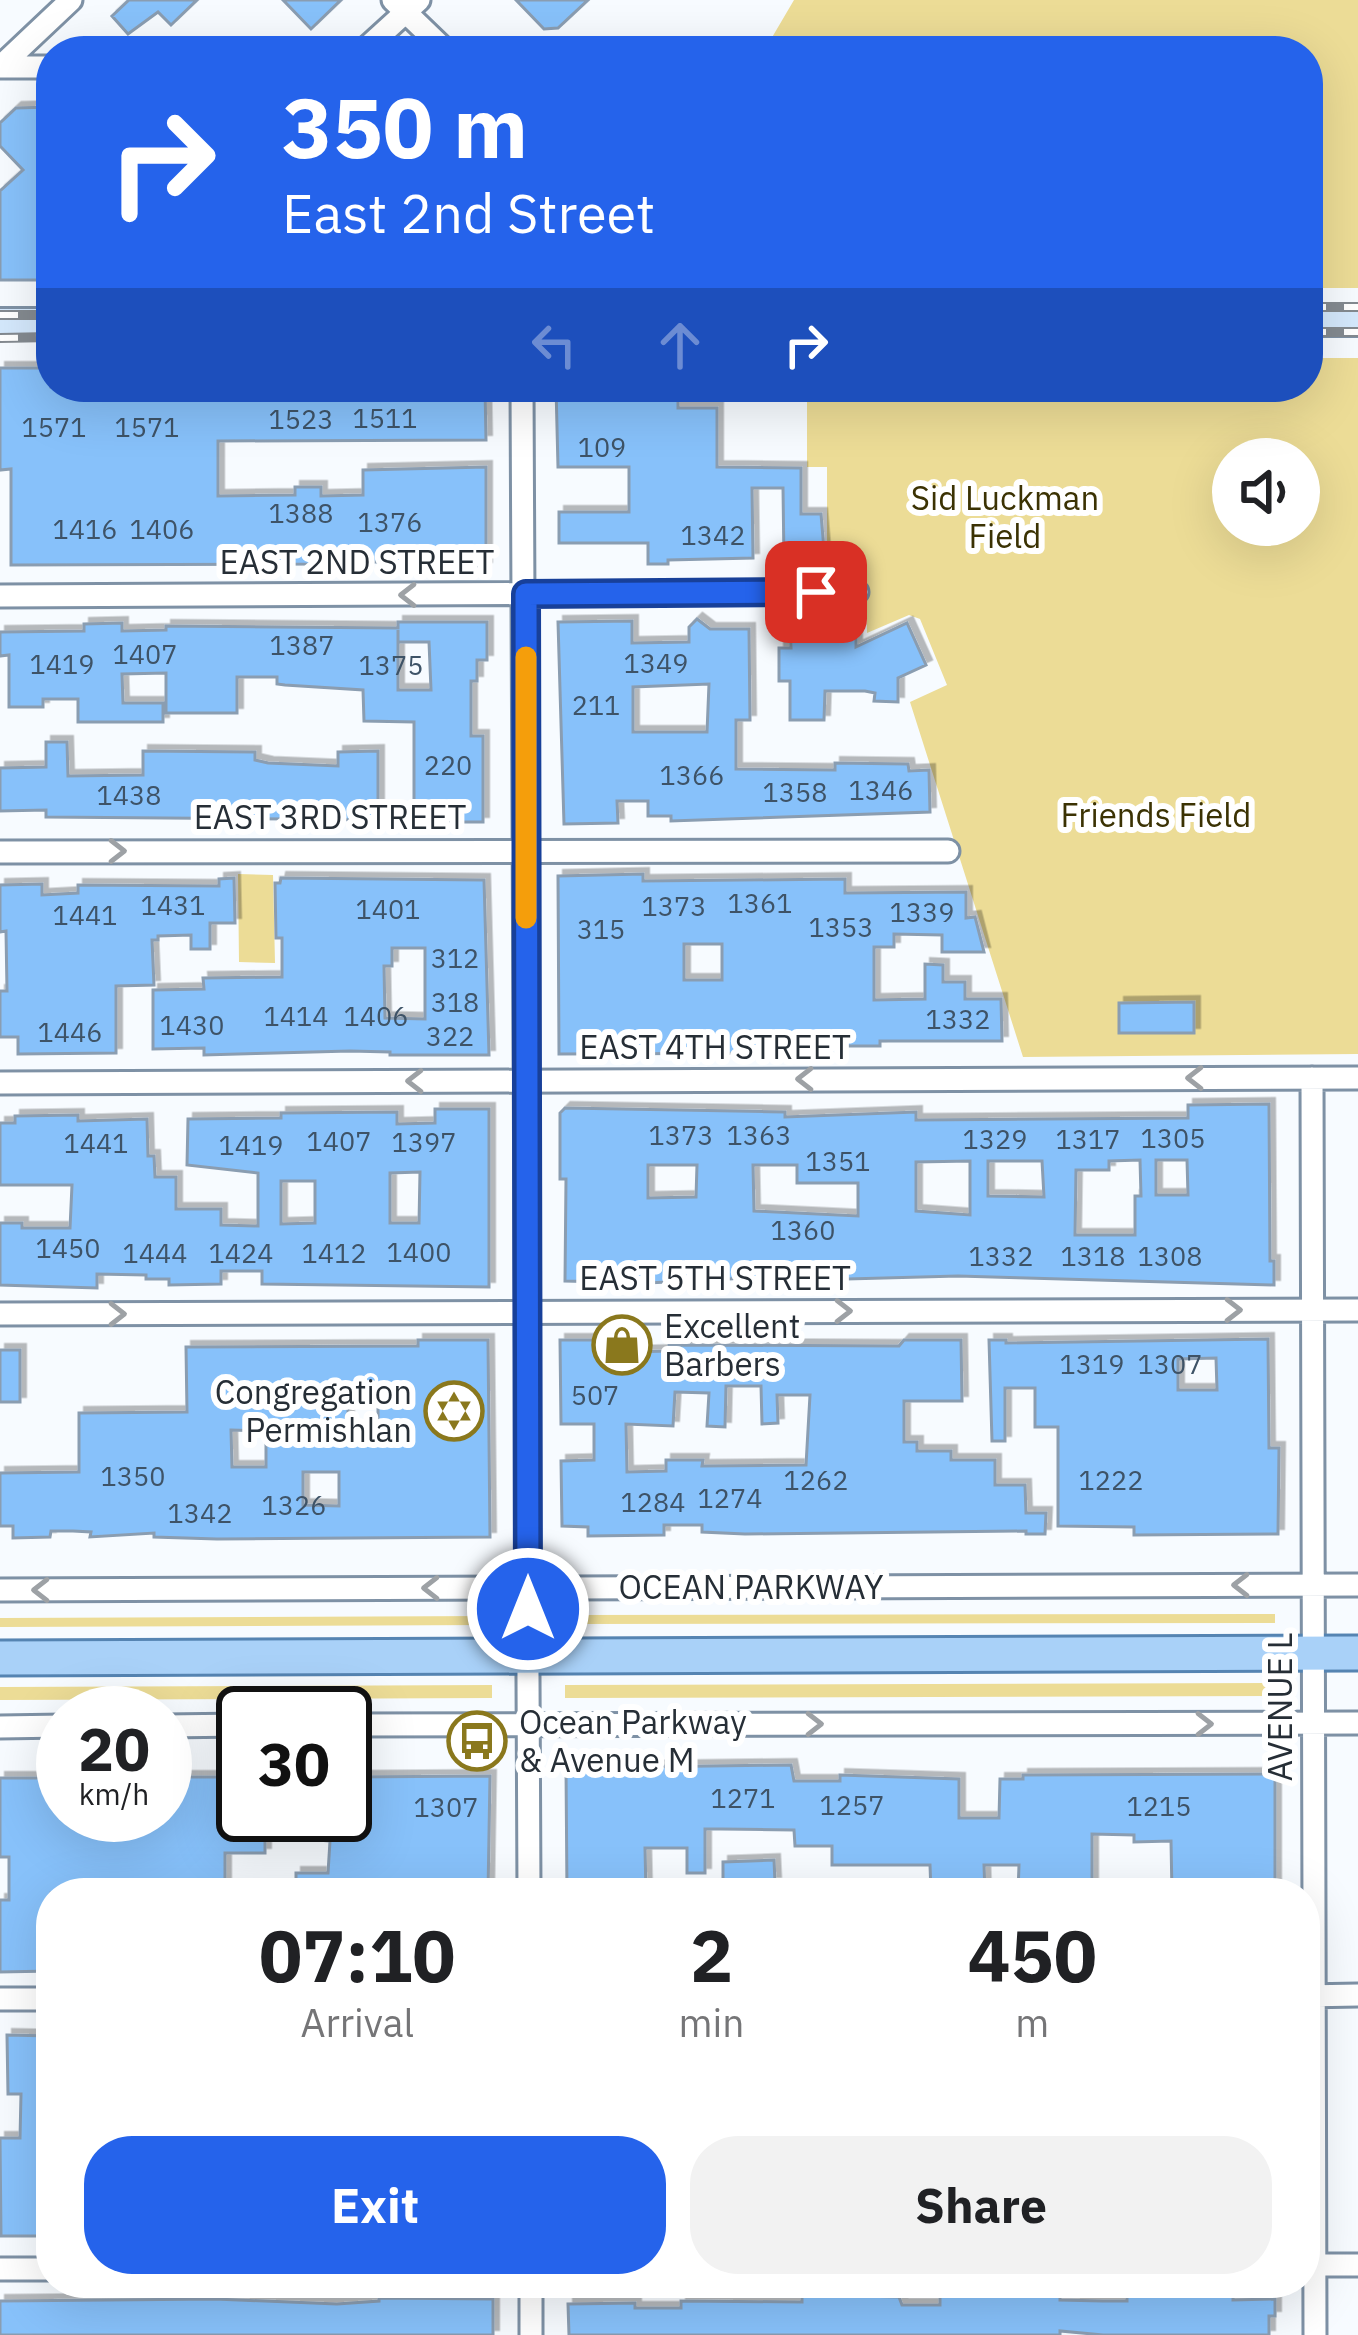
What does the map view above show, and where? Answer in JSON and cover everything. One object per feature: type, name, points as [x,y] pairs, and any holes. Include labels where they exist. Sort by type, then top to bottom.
[{"type":"main road","points":[[1323,320],[1358,320]]},
{"type":"main road","points":[[0,324],[36,323]]},
{"type":"main road","name":"OCEAN PARKWAY","points":[[0,1658],[1358,1653]]},
{"type":"street","points":[[0,67],[70,0]]},
{"type":"street","points":[[377,36],[406,4],[433,36]]},
{"type":"street","points":[[0,67],[36,67]]},
{"type":"street","points":[[522,402],[529,1878]]},
{"type":"street","name":"EAST 2ND STREET","points":[[0,596],[857,592]]},
{"type":"street","name":"EAST 3RD STREET","points":[[0,852],[948,851]]},
{"type":"street","name":"AVENUE L","points":[[1311,1878],[1312,1078]]},
{"type":"street","name":"EAST 4TH STREET","points":[[0,1083],[1358,1078]]},
{"type":"street","name":"EAST 5TH STREET","points":[[0,1314],[1358,1310]]},
{"type":"street","name":"OCEAN PARKWAY","points":[[0,1590],[1358,1585]]},
{"type":"street","points":[[372,1725],[1358,1723]]},
{"type":"street","points":[[0,1727],[36,1726]]},
{"type":"street","points":[[1320,1996],[1358,1995]]},
{"type":"street","points":[[0,2000],[36,1999]]},
{"type":"street","points":[[1320,2265],[1358,2265]]},
{"type":"street","points":[[0,2270],[36,2269]]},
{"type":"street","points":[[531,2298],[531,2335]]},
{"type":"street","name":"AVENUE L","points":[[1312,2298],[1315,2335]]},
{"type":"green space","points":[[794,0],[1358,0],[1358,288],[1323,288],[1323,36],[773,36]]},
{"type":"green space","name":"Friends Field","points":[[1323,358],[1358,358],[1358,1054],[1023,1057],[910,702],[947,685],[920,619],[909,615],[867,633],[866,580],[854,567],[827,567],[827,467],[807,467],[807,402],[1323,402]]},
{"type":"green space","points":[[238,874],[273,875],[275,963],[239,962]]},
{"type":"green space","points":[[1275,1614],[1275,1623],[567,1624],[567,1615]]},
{"type":"green space","points":[[490,1616],[490,1625],[0,1627],[0,1618]]},
{"type":"green space","points":[[1277,1683],[1277,1696],[565,1698],[565,1685]]},
{"type":"green space","points":[[492,1685],[492,1698],[372,1698],[372,1686],[246,1686]]},
{"type":"green space","points":[[192,1686],[216,1686],[216,1699],[192,1699]]},
{"type":"green space","points":[[0,1687],[36,1687],[36,1700],[0,1700]]},
{"type":"building","points":[[129,0],[197,0],[171,25],[158,12],[128,34],[112,16]]},
{"type":"building","points":[[283,0],[341,0],[311,29]]},
{"type":"building","points":[[516,0],[588,0],[558,28],[544,29]]},
{"type":"building","points":[[36,107],[36,280],[0,280],[0,191],[23,170],[0,146],[0,123],[16,108]]},
{"type":"building","points":[[0,368],[36,368],[36,402],[485,402],[486,440],[218,441],[218,496],[295,495],[295,487],[321,487],[321,496],[363,495],[363,470],[486,467],[486,567],[397,568],[396,562],[362,562],[362,557],[326,557],[326,564],[11,565],[11,469],[0,470]]},
{"type":"building","points":[[556,402],[678,402],[678,408],[717,408],[717,467],[801,468],[801,514],[821,514],[825,562],[784,562],[783,488],[752,488],[753,558],[648,564],[648,543],[559,543],[559,512],[629,512],[629,467],[558,467]]},
{"type":"building","points":[[697,619],[710,629],[749,629],[750,720],[736,720],[736,769],[835,770],[835,763],[908,764],[909,771],[929,770],[930,812],[671,821],[671,816],[648,816],[648,801],[617,801],[618,823],[564,824],[558,622],[632,621],[632,643],[689,642],[689,627]],"holes":[[[709,684],[707,732],[633,732],[633,687]]]},
{"type":"building","points":[[790,621],[824,621],[825,635],[856,635],[856,647],[907,623],[926,665],[898,678],[898,702],[874,701],[875,693],[865,691],[825,691],[824,720],[790,720],[790,681],[779,681],[779,648],[791,648]]},
{"type":"building","points":[[398,622],[487,622],[487,660],[477,660],[477,681],[471,681],[471,736],[483,736],[483,822],[414,822],[414,722],[364,721],[363,690],[277,684],[277,677],[237,677],[237,713],[166,713],[166,673],[122,674],[123,703],[163,703],[163,722],[78,722],[78,699],[43,699],[43,707],[9,707],[9,655],[0,656],[0,632],[84,631],[84,624],[122,623],[122,631],[166,630],[166,626],[398,628]],"holes":[[[398,642],[429,642],[431,690],[398,690]]]},
{"type":"building","points":[[46,742],[67,742],[68,776],[143,775],[143,751],[255,752],[255,760],[268,763],[338,766],[338,752],[378,751],[378,819],[338,820],[338,807],[291,807],[291,819],[46,817],[46,810],[0,811],[0,768],[46,767]]},
{"type":"building","points":[[643,874],[643,881],[845,879],[845,893],[966,892],[966,918],[975,917],[984,952],[942,952],[942,935],[894,934],[894,947],[874,947],[874,1000],[925,999],[925,964],[943,965],[943,982],[965,982],[965,999],[1001,999],[1002,1041],[880,1041],[880,1046],[841,1046],[841,1053],[559,1054],[558,876]],"holes":[[[684,944],[722,944],[722,980],[684,980]]]},
{"type":"building","points":[[234,878],[235,923],[210,923],[210,949],[191,949],[191,935],[158,936],[152,940],[154,985],[116,986],[116,1053],[18,1054],[18,1037],[0,1037],[0,991],[7,991],[0,885],[42,884],[42,895],[78,893],[78,885],[219,886],[219,879]]},
{"type":"building","points":[[281,878],[484,880],[489,1055],[350,1051],[204,1055],[204,1048],[153,1049],[153,990],[204,989],[203,978],[282,977],[282,938],[276,938],[275,883]],"holes":[[[392,948],[425,948],[425,1019],[385,1018],[384,966],[392,966]]]},
{"type":"building","points":[[1194,1002],[1194,1033],[1119,1033],[1119,1003]]},
{"type":"building","points":[[1269,1104],[1274,1285],[958,1276],[811,1280],[811,1275],[647,1283],[565,1281],[566,1179],[560,1179],[560,1113],[565,1108],[785,1112],[785,1117],[916,1112],[916,1120],[1188,1118],[1188,1105]],"holes":[[[1140,1160],[1135,1235],[1075,1235],[1076,1170],[1109,1170],[1109,1161]],[[1156,1160],[1187,1160],[1188,1195],[1156,1195]],[[970,1161],[970,1215],[916,1211],[916,1162]],[[988,1161],[1042,1161],[1044,1197],[988,1196]],[[648,1165],[697,1165],[696,1197],[648,1198]],[[753,1165],[797,1165],[797,1183],[858,1183],[858,1216],[754,1211]]]},
{"type":"building","points":[[435,1109],[489,1109],[489,1287],[262,1284],[262,1271],[221,1271],[221,1284],[169,1285],[169,1279],[146,1279],[146,1275],[97,1274],[97,1288],[0,1285],[0,1223],[70,1228],[72,1185],[0,1185],[0,1123],[15,1123],[15,1116],[147,1119],[148,1156],[154,1156],[155,1177],[176,1177],[176,1209],[221,1209],[221,1225],[258,1226],[258,1173],[187,1165],[188,1119],[397,1112],[397,1124],[435,1123]],"holes":[[[420,1172],[419,1223],[390,1223],[390,1173]],[[281,1181],[315,1181],[315,1223],[281,1224]]]},
{"type":"building","points":[[1268,1339],[1269,1448],[1279,1448],[1278,1534],[1134,1535],[1134,1527],[1058,1526],[1058,1427],[1035,1427],[1035,1388],[1005,1388],[1005,1441],[992,1441],[989,1340]],"holes":[[[1216,1358],[1217,1390],[1178,1390],[1178,1359]]]},
{"type":"building","points":[[418,1340],[488,1340],[490,1537],[217,1539],[154,1537],[154,1533],[90,1537],[91,1532],[51,1531],[50,1537],[13,1538],[13,1526],[0,1526],[0,1473],[79,1472],[79,1413],[187,1412],[186,1347],[418,1346]],"holes":[[[348,1399],[378,1399],[378,1442],[348,1442]],[[231,1430],[266,1431],[266,1467],[232,1467]],[[303,1472],[339,1472],[339,1506],[303,1505]]]},
{"type":"building","points":[[560,1340],[629,1340],[629,1352],[669,1351],[669,1345],[899,1346],[904,1340],[961,1340],[962,1401],[904,1401],[904,1442],[917,1442],[917,1451],[951,1451],[951,1460],[995,1460],[995,1485],[1025,1485],[1026,1513],[1046,1513],[1045,1534],[745,1534],[702,1532],[702,1525],[664,1525],[664,1535],[588,1536],[588,1527],[562,1526],[561,1461],[594,1460],[594,1424],[561,1424]],"holes":[[[726,1386],[761,1386],[762,1424],[778,1423],[777,1395],[810,1395],[806,1465],[702,1466],[703,1460],[666,1460],[666,1471],[627,1472],[626,1424],[673,1426],[675,1392],[709,1393],[707,1426],[725,1427]]]},
{"type":"building","points":[[0,1350],[20,1350],[20,1402],[0,1402]]},
{"type":"building","points":[[791,1765],[794,1781],[840,1781],[840,1775],[959,1779],[959,1818],[999,1818],[1000,1779],[1023,1779],[1023,1775],[1275,1774],[1275,1878],[1172,1878],[1171,1841],[1134,1842],[1134,1835],[1092,1834],[1092,1878],[1019,1878],[1019,1865],[984,1865],[984,1878],[930,1878],[930,1865],[832,1865],[832,1846],[795,1846],[794,1830],[705,1829],[705,1873],[687,1873],[687,1848],[645,1848],[646,1878],[567,1878],[566,1768]]},
{"type":"building","points":[[490,1776],[488,1878],[296,1878],[296,1873],[328,1873],[330,1842],[372,1842],[372,1777]]},
{"type":"building","points":[[192,1777],[216,1777],[216,1842],[265,1842],[265,1853],[225,1853],[225,1878],[36,1878],[36,1971],[0,1972],[0,1900],[9,1900],[9,1857],[0,1857],[0,1778],[36,1778],[36,1842],[192,1842]]},
{"type":"building","points":[[774,1860],[775,1878],[723,1878],[723,1862]]},
{"type":"building","points":[[7,2035],[36,2036],[36,2236],[1,2236],[0,2138],[20,2138],[21,2094],[8,2094]]},
{"type":"building","points":[[379,2298],[493,2299],[493,2335],[0,2335],[0,2301],[215,2299],[337,2304]]},
{"type":"building","points":[[802,2298],[899,2298],[902,2305],[940,2305],[940,2298],[1275,2299],[1275,2316],[1269,2316],[1269,2335],[1060,2331],[1060,2335],[569,2335],[568,2304],[681,2308],[681,2301],[802,2302]]},
{"type":"railway","points":[[1323,307],[1358,307]]},
{"type":"railway","points":[[0,315],[36,315]]},
{"type":"railway","points":[[1323,332],[1358,332]]},
{"type":"railway","points":[[0,338],[36,337]]},
{"type":"slow traffic","points":[[526,657],[526,918]]},
{"type":"place","name":"Excellent Barbers","points":[[622,1345]]},
{"type":"place","name":"Congregation Permishlan","points":[[454,1411]]},
{"type":"place","name":"Ocean Parkway & Avenue M","points":[[477,1741]]},
{"type":"route","points":[[528,1609],[526,594],[816,592]]},
{"type":"park label","name":"Sid Luckman Field","points":[[1005,517]]}]
